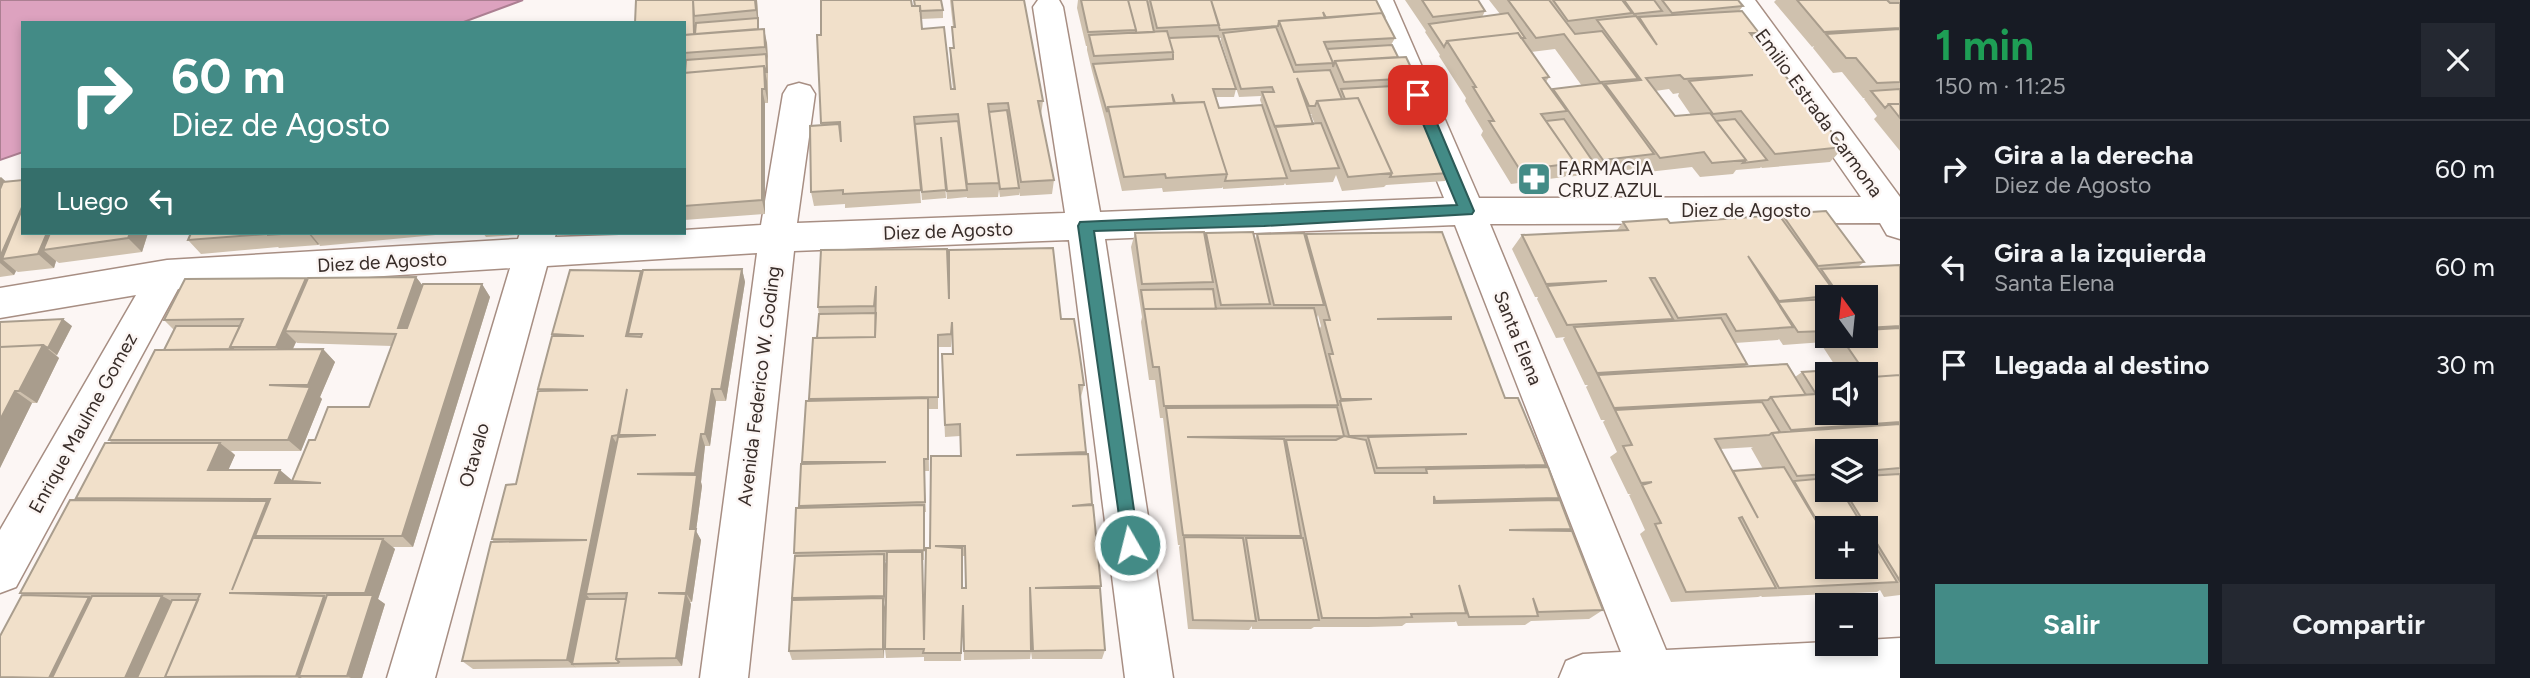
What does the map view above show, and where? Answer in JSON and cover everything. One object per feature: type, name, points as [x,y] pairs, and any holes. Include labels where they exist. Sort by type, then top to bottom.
[{"type":"street","name":"Santa Elena","points":[[1378,0],[1467,211],[1653,676]]},
{"type":"street","name":"Emilio Estrada Carmona","points":[[1739,0],[1896,215]]},
{"type":"street","points":[[1048,8],[1085,226],[1149,678]]},
{"type":"street","name":"Avenida Federico W. Goding","points":[[724,678],[777,238],[799,94]]},
{"type":"street","name":"Diez de Agosto","points":[[0,303],[167,275],[535,243],[777,238],[1467,211],[1896,215]]},
{"type":"street","name":"Otavalo","points":[[411,678],[535,243]]},
{"type":"street","name":"Enrique Maulme Gomez","points":[[0,572],[167,275]]},
{"type":"street","points":[[1583,678],[1900,661]]},
{"type":"shaded area","points":[[0,0],[523,0],[466,21],[21,21],[21,153],[0,160]]},
{"type":"building","points":[[636,0],[693,0],[694,34],[686,35],[686,21],[635,21]]},
{"type":"building","points":[[693,0],[755,0],[756,10],[694,16]]},
{"type":"building","points":[[821,0],[911,0],[912,6],[920,6],[922,29],[944,27],[951,89],[955,89],[950,48],[954,48],[952,27],[955,27],[952,0],[1024,0],[1043,101],[1038,101],[1054,180],[1021,182],[1008,103],[988,104],[999,183],[967,184],[958,114],[914,117],[921,190],[843,194],[843,190],[811,192],[810,126],[839,124],[841,142],[840,122],[821,123],[817,35],[821,35]]},
{"type":"building","points":[[914,0],[941,0],[943,10],[920,11],[920,6],[915,6]]},
{"type":"building","points":[[1081,0],[1128,0],[1136,30],[1088,32]]},
{"type":"building","points":[[1128,0],[1147,0],[1154,32],[1136,33]]},
{"type":"building","points":[[1150,0],[1211,0],[1219,25],[1157,28]]},
{"type":"building","points":[[1211,0],[1376,0],[1385,18],[1382,13],[1326,18],[1323,12],[1325,18],[1279,21],[1278,26],[1220,30]]},
{"type":"building","points":[[1422,0],[1478,0],[1485,11],[1433,17]]},
{"type":"building","points":[[1508,0],[1549,0],[1575,34],[1602,31],[1638,79],[1600,82],[1564,34],[1536,38]]},
{"type":"building","points":[[1553,0],[1622,0],[1632,13],[1568,21]]},
{"type":"building","points":[[1624,0],[1654,0],[1662,11],[1634,14]]},
{"type":"building","points":[[1662,0],[1738,0],[1743,6],[1672,13]]},
{"type":"building","points":[[1797,0],[1887,0],[1890,3],[1900,3],[1900,28],[1824,32]]},
{"type":"building","points":[[1742,11],[1759,33],[1750,33],[1844,147],[1775,154],[1741,111],[1713,114],[1689,81],[1753,75],[1684,79],[1680,75],[1646,78],[1675,116],[1710,113],[1746,160],[1712,163],[1704,152],[1660,158],[1605,84],[1641,80],[1597,20],[1636,16],[1657,45],[1639,17]]},
{"type":"building","points":[[1382,13],[1395,38],[1324,42],[1333,63],[1296,65],[1279,21]]},
{"type":"building","points":[[1508,13],[1525,38],[1521,38],[1518,33],[1447,41],[1444,47],[1429,24]]},
{"type":"building","points":[[758,18],[758,29],[695,34],[696,23]]},
{"type":"building","points":[[1276,27],[1294,72],[1330,70],[1342,99],[1317,101],[1315,106],[1309,106],[1297,78],[1313,124],[1275,127],[1262,92],[1274,92],[1272,87],[1241,89],[1223,33]]},
{"type":"building","points":[[764,29],[765,47],[686,53],[686,35]]},
{"type":"building","points":[[1900,29],[1900,82],[1877,83],[1856,58],[1846,58],[1826,34]]},
{"type":"building","points":[[1167,31],[1173,52],[1094,56],[1089,35]]},
{"type":"building","points":[[1518,33],[1549,77],[1543,78],[1567,111],[1541,114],[1575,163],[1520,170],[1489,121],[1494,121],[1447,41]]},
{"type":"building","points":[[1218,36],[1236,89],[1213,89],[1219,108],[1262,105],[1287,178],[1225,181],[1227,174],[1204,102],[1175,103],[1172,94],[1174,103],[1108,107],[1107,112],[1093,64],[1173,59],[1169,38]]},
{"type":"building","points":[[1392,45],[1398,57],[1335,61],[1333,67],[1327,49]]},
{"type":"building","points":[[766,54],[767,72],[764,66],[686,73],[686,60]]},
{"type":"building","points":[[1406,57],[1416,78],[1344,82],[1335,61]]},
{"type":"building","points":[[764,66],[762,200],[686,206],[686,73]]},
{"type":"building","points":[[1602,83],[1654,154],[1603,160],[1553,89]]},
{"type":"building","points":[[1411,85],[1418,101],[1414,101],[1449,173],[1390,177],[1392,173],[1358,98],[1345,99],[1341,89]]},
{"type":"building","points":[[1900,89],[1900,104],[1889,104],[1885,108],[1871,91]]},
{"type":"building","points":[[1358,98],[1392,173],[1348,177],[1317,101]]},
{"type":"building","points":[[1204,102],[1227,174],[1166,178],[1165,174],[1124,177],[1108,107]]},
{"type":"building","points":[[1889,104],[1900,104],[1900,118]]},
{"type":"building","points":[[1007,110],[1019,188],[1000,189],[989,112]]},
{"type":"building","points":[[1564,119],[1596,166],[1572,170],[1575,163],[1546,121]]},
{"type":"building","points":[[1735,119],[1767,160],[1743,163],[1746,160],[1716,121]]},
{"type":"building","points":[[958,121],[967,190],[947,191],[941,137],[946,190],[922,192],[915,124]]},
{"type":"building","points":[[1321,123],[1339,168],[1291,171],[1275,126]]},
{"type":"building","points":[[21,180],[21,210],[0,257],[0,189],[3,182]]},
{"type":"building","points":[[1826,211],[1864,262],[1818,266],[1782,214]]},
{"type":"building","points":[[21,212],[21,235],[46,235],[38,254],[2,259]]},
{"type":"building","points":[[1779,215],[1830,285],[1815,285],[1815,297],[1779,301],[1748,256],[1793,327],[1736,331],[1726,314],[1678,318],[1655,278],[1650,278],[1673,319],[1567,325],[1547,286],[1607,281],[1546,284],[1522,235],[1628,230],[1623,222],[1667,219],[1670,223]]},
{"type":"building","points":[[1204,232],[1213,282],[1142,284],[1135,233]]},
{"type":"building","points":[[1253,232],[1270,304],[1221,305],[1206,233]]},
{"type":"building","points":[[1442,232],[1505,398],[1518,398],[1546,465],[1377,468],[1368,437],[1467,434],[1349,436],[1340,401],[1372,399],[1341,399],[1329,354],[1333,354],[1324,320],[1330,320],[1306,234]],"holes":[[[1451,317],[1451,319],[1377,319]]]},
{"type":"building","points":[[1304,233],[1324,305],[1274,305],[1257,234]]},
{"type":"building","points":[[49,235],[129,235],[128,238],[43,250]]},
{"type":"building","points":[[190,235],[253,235],[188,240]]},
{"type":"building","points":[[1053,248],[1061,319],[1074,319],[1084,385],[1079,385],[1086,452],[1016,455],[1088,454],[1092,504],[1072,506],[1093,505],[1101,586],[1035,588],[1100,588],[1105,650],[1033,651],[1030,587],[1031,651],[964,651],[963,605],[961,653],[885,649],[887,552],[922,552],[924,640],[926,548],[930,548],[931,456],[961,456],[960,424],[945,425],[942,354],[953,354],[952,322],[951,334],[938,335],[938,397],[809,399],[813,338],[875,337],[876,286],[874,306],[818,307],[821,250],[947,249],[949,299],[949,250]],"holes":[[[935,546],[965,546],[966,588],[962,588],[962,548]]]},
{"type":"building","points":[[1900,265],[1900,326],[1878,327],[1878,285],[1832,285],[1821,269]]},
{"type":"building","points":[[742,269],[721,389],[712,389],[695,473],[637,474],[697,475],[690,529],[696,529],[686,593],[658,593],[686,594],[676,658],[616,659],[627,593],[586,594],[618,437],[656,435],[619,435],[627,389],[618,435],[612,436],[567,660],[462,661],[491,542],[587,540],[492,539],[506,485],[516,484],[538,391],[588,390],[538,389],[552,336],[584,336],[552,334],[570,270],[641,271],[626,336],[641,337],[642,334],[628,334],[643,270]]},
{"type":"building","points":[[416,277],[398,328],[407,328],[423,284],[482,284],[402,536],[255,536],[270,499],[76,498],[105,443],[220,443],[208,470],[280,470],[275,483],[321,483],[292,481],[309,440],[315,440],[328,407],[369,407],[396,334],[285,331],[308,278]]},
{"type":"building","points":[[306,278],[276,347],[230,347],[243,319],[164,320],[185,279]]},
{"type":"building","points":[[1213,289],[1216,309],[1144,310],[1141,290]]},
{"type":"building","points":[[1815,300],[1815,331],[1798,332],[1778,302]]},
{"type":"building","points":[[1314,308],[1338,405],[1164,406],[1159,367],[1153,367],[1144,309]]},
{"type":"building","points":[[876,313],[875,337],[817,338],[819,314]]},
{"type":"building","points":[[1721,318],[1747,364],[1597,373],[1574,327]]},
{"type":"building","points":[[63,319],[48,348],[43,345],[0,347],[0,322]]},
{"type":"building","points":[[176,326],[240,326],[230,347],[233,349],[164,350]]},
{"type":"building","points":[[1900,328],[1900,375],[1878,377],[1878,362],[1858,362],[1848,348],[1878,348],[1878,329]]},
{"type":"building","points":[[43,345],[19,391],[15,391],[0,420],[0,347]]},
{"type":"building","points":[[323,349],[308,385],[269,385],[310,387],[288,440],[109,440],[155,350]]},
{"type":"building","points":[[1787,364],[1806,395],[1771,397],[1768,400],[1614,408],[1598,375]]},
{"type":"building","points":[[1815,371],[1815,392],[1802,372]]},
{"type":"building","points":[[1900,375],[1900,422],[1878,424],[1878,377]]},
{"type":"building","points":[[1815,394],[1815,425],[1859,425],[1791,430],[1771,397]]},
{"type":"building","points":[[928,398],[928,459],[924,459],[925,502],[799,506],[801,464],[886,462],[802,462],[806,401]]},
{"type":"building","points":[[1762,402],[1780,432],[1715,439],[1758,518],[1733,471],[1784,467],[1815,519],[1815,579],[1878,579],[1878,551],[1897,582],[1779,588],[1742,517],[1739,518],[1776,588],[1686,592],[1655,524],[1661,523],[1642,485],[1652,482],[1641,483],[1623,446],[1632,445],[1615,410]]},
{"type":"building","points":[[1337,407],[1344,436],[1187,437],[1284,439],[1301,536],[1183,535],[1166,408]]},
{"type":"building","points":[[1900,424],[1900,468],[1878,470],[1878,439],[1815,439],[1815,475],[1797,476],[1772,433]]},
{"type":"building","points":[[1344,436],[1366,440],[1375,473],[1427,473],[1426,469],[1548,467],[1559,498],[1435,501],[1434,496],[1434,503],[1560,500],[1571,529],[1509,530],[1572,531],[1603,610],[1538,612],[1533,598],[1538,616],[1469,617],[1459,585],[1466,613],[1411,614],[1412,617],[1322,618],[1286,440],[1336,440]]},
{"type":"building","points":[[1900,474],[1900,581],[1878,545],[1878,516],[1860,516],[1851,502],[1878,502],[1878,475]]},
{"type":"building","points":[[1815,479],[1815,502],[1848,502],[1857,516],[1815,517],[1794,481]]},
{"type":"building","points":[[70,500],[267,501],[232,590],[253,538],[383,539],[365,593],[229,593],[324,596],[296,676],[165,677],[200,594],[20,593]]},
{"type":"building","points":[[924,505],[924,550],[794,553],[796,508]]},
{"type":"building","points":[[1184,537],[1243,538],[1256,621],[1193,620]]},
{"type":"building","points":[[1246,538],[1303,538],[1319,620],[1259,620]]},
{"type":"building","points":[[884,554],[884,596],[792,598],[795,556]]},
{"type":"building","points":[[22,595],[89,597],[49,678],[0,677],[0,636]]},
{"type":"building","points":[[327,595],[373,595],[347,676],[299,676]]},
{"type":"building","points":[[92,596],[162,596],[125,678],[52,678]]},
{"type":"building","points":[[883,598],[883,649],[789,651],[792,600]]},
{"type":"building","points":[[585,599],[626,599],[616,659],[618,663],[572,664]]},
{"type":"building","points":[[172,600],[198,600],[166,678],[137,678]]},
{"type":"place","name":"FARMACIA CRUZ AZUL","points":[[1534,179]]},
{"type":"route","points":[[1130,545],[1085,226],[1467,211],[1418,95]]}]
